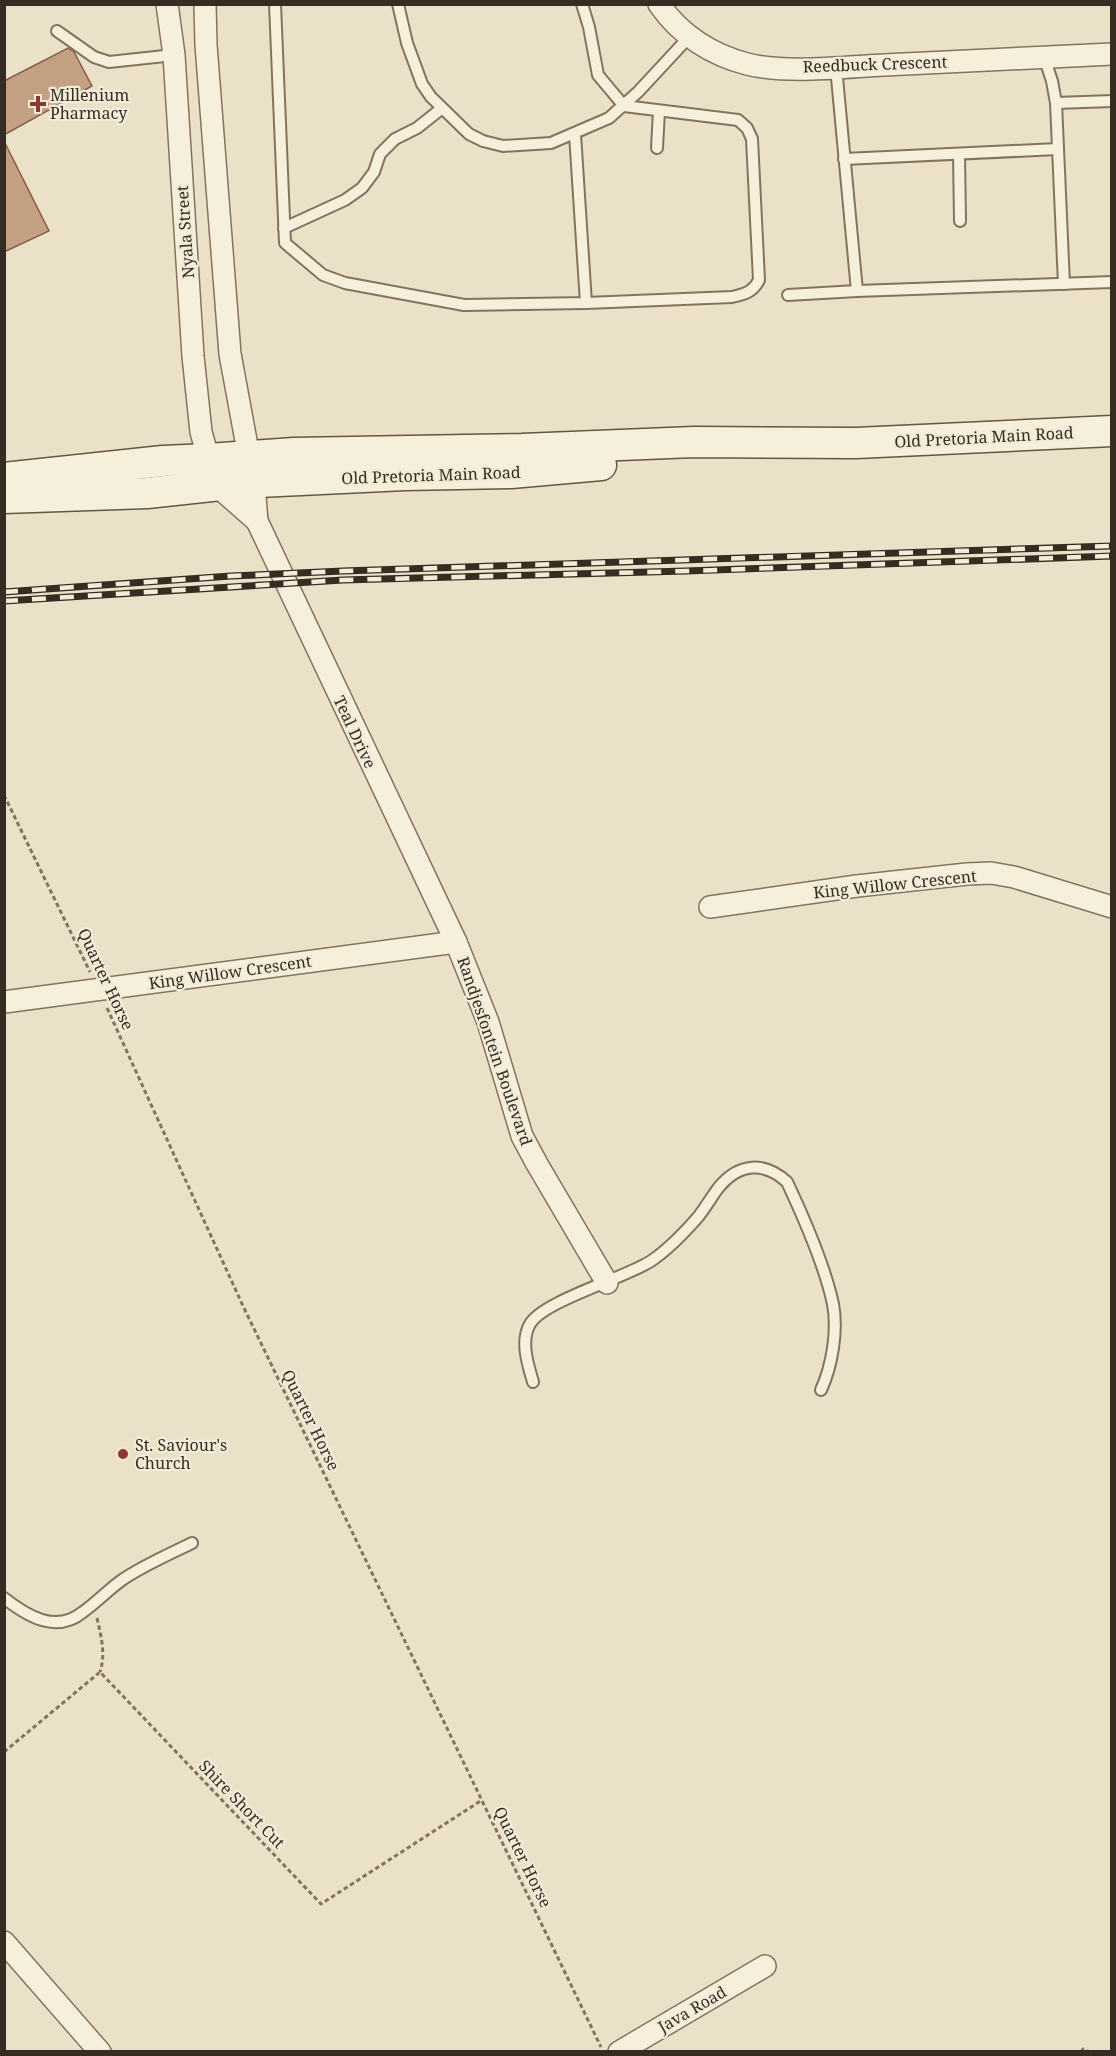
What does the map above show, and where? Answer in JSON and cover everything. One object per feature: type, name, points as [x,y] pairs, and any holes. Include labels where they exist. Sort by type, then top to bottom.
[{"type":"main road","name":"Old Pretoria Main Road","points":[[4,498],[147,493],[212,472],[251,470],[394,476],[511,473],[597,465],[818,457],[856,443],[1112,431]]},
{"type":"main road","name":"Old Pretoria Main Road","points":[[4,478],[163,461],[212,472]]},
{"type":"street","name":"Nyala Street","points":[[167,4],[174,55],[193,356],[201,432],[212,472]]},
{"type":"street","points":[[205,4],[230,354],[251,470]]},
{"type":"street","name":"Reedbuck Crescent","points":[[659,4],[669,18],[689,37],[716,53],[747,64],[779,68],[1112,54]]},
{"type":"street","name":"Teal Drive","points":[[251,470],[257,521]]},
{"type":"street","name":"Teal Drive","points":[[212,472],[257,521],[456,942]]},
{"type":"street","name":"King Willow Crescent","points":[[710,907],[868,885],[991,873],[1014,877],[1112,907]]},
{"type":"street","name":"King Willow Crescent","points":[[4,1002],[456,942]]},
{"type":"street","name":"Randjesfontein Boulevard","points":[[456,942],[488,1022],[522,1136],[607,1283]]},
{"type":"street","points":[[4,1942],[100,2052]]},
{"type":"street","name":"Java Road","points":[[619,2052],[765,1966]]},
{"type":"lane","points":[[275,4],[285,243],[323,275],[345,284],[464,305],[586,303],[732,297],[747,294],[755,288],[759,280],[752,139],[747,128],[738,120],[624,106],[598,75],[582,4]]},
{"type":"lane","points":[[398,4],[407,43],[422,84],[441,109],[469,134],[494,145],[551,144],[609,118],[624,106],[689,37]]},
{"type":"lane","points":[[57,31],[94,57],[109,62],[174,55]]},
{"type":"lane","points":[[1044,57],[1056,102],[1064,284]]},
{"type":"lane","points":[[836,67],[857,291]]},
{"type":"lane","points":[[1056,102],[1112,101]]},
{"type":"lane","points":[[284,228],[345,200],[362,189],[374,172],[380,154],[395,140],[417,128],[441,109]]},
{"type":"lane","points":[[657,148],[659,111]]},
{"type":"lane","points":[[575,134],[586,303]]},
{"type":"lane","points":[[844,159],[1058,149]]},
{"type":"lane","points":[[959,154],[960,221]]},
{"type":"lane","points":[[788,295],[1112,282]]},
{"type":"lane","points":[[533,1382],[526,1355],[526,1336],[530,1323],[539,1314],[561,1301],[641,1267],[662,1253],[699,1215],[719,1188],[733,1174],[745,1169],[756,1168],[778,1174],[787,1182],[818,1258],[833,1305],[834,1331],[828,1374],[821,1390]]},
{"type":"lane","points":[[4,1598],[22,1612],[45,1622],[63,1621],[81,1615],[131,1574],[192,1543]]},
{"type":"path","name":"Quarter Horse","points":[[4,795],[98,989],[243,1306],[603,2052]]},
{"type":"path","points":[[4,1752],[100,1672],[104,1652],[94,1603]]},
{"type":"path","name":"Shire Short Cut","points":[[100,1672],[321,1904],[482,1800]]},
{"type":"path","points":[[1081,2052],[1083,2049],[1090,2052]]},
{"type":"building","points":[[68,48],[74,52],[92,86],[4,135],[4,81]]},
{"type":"building","points":[[4,141],[49,231],[4,252]]},
{"type":"railway","points":[[4,592],[231,576],[343,571],[1112,546]]},
{"type":"railway","points":[[4,601],[343,580],[1112,556]]},
{"type":"place","name":"Millenium Pharmacy","points":[[38,104]]},
{"type":"place","name":"St. Saviour's Church","points":[[123,1454]]}]
